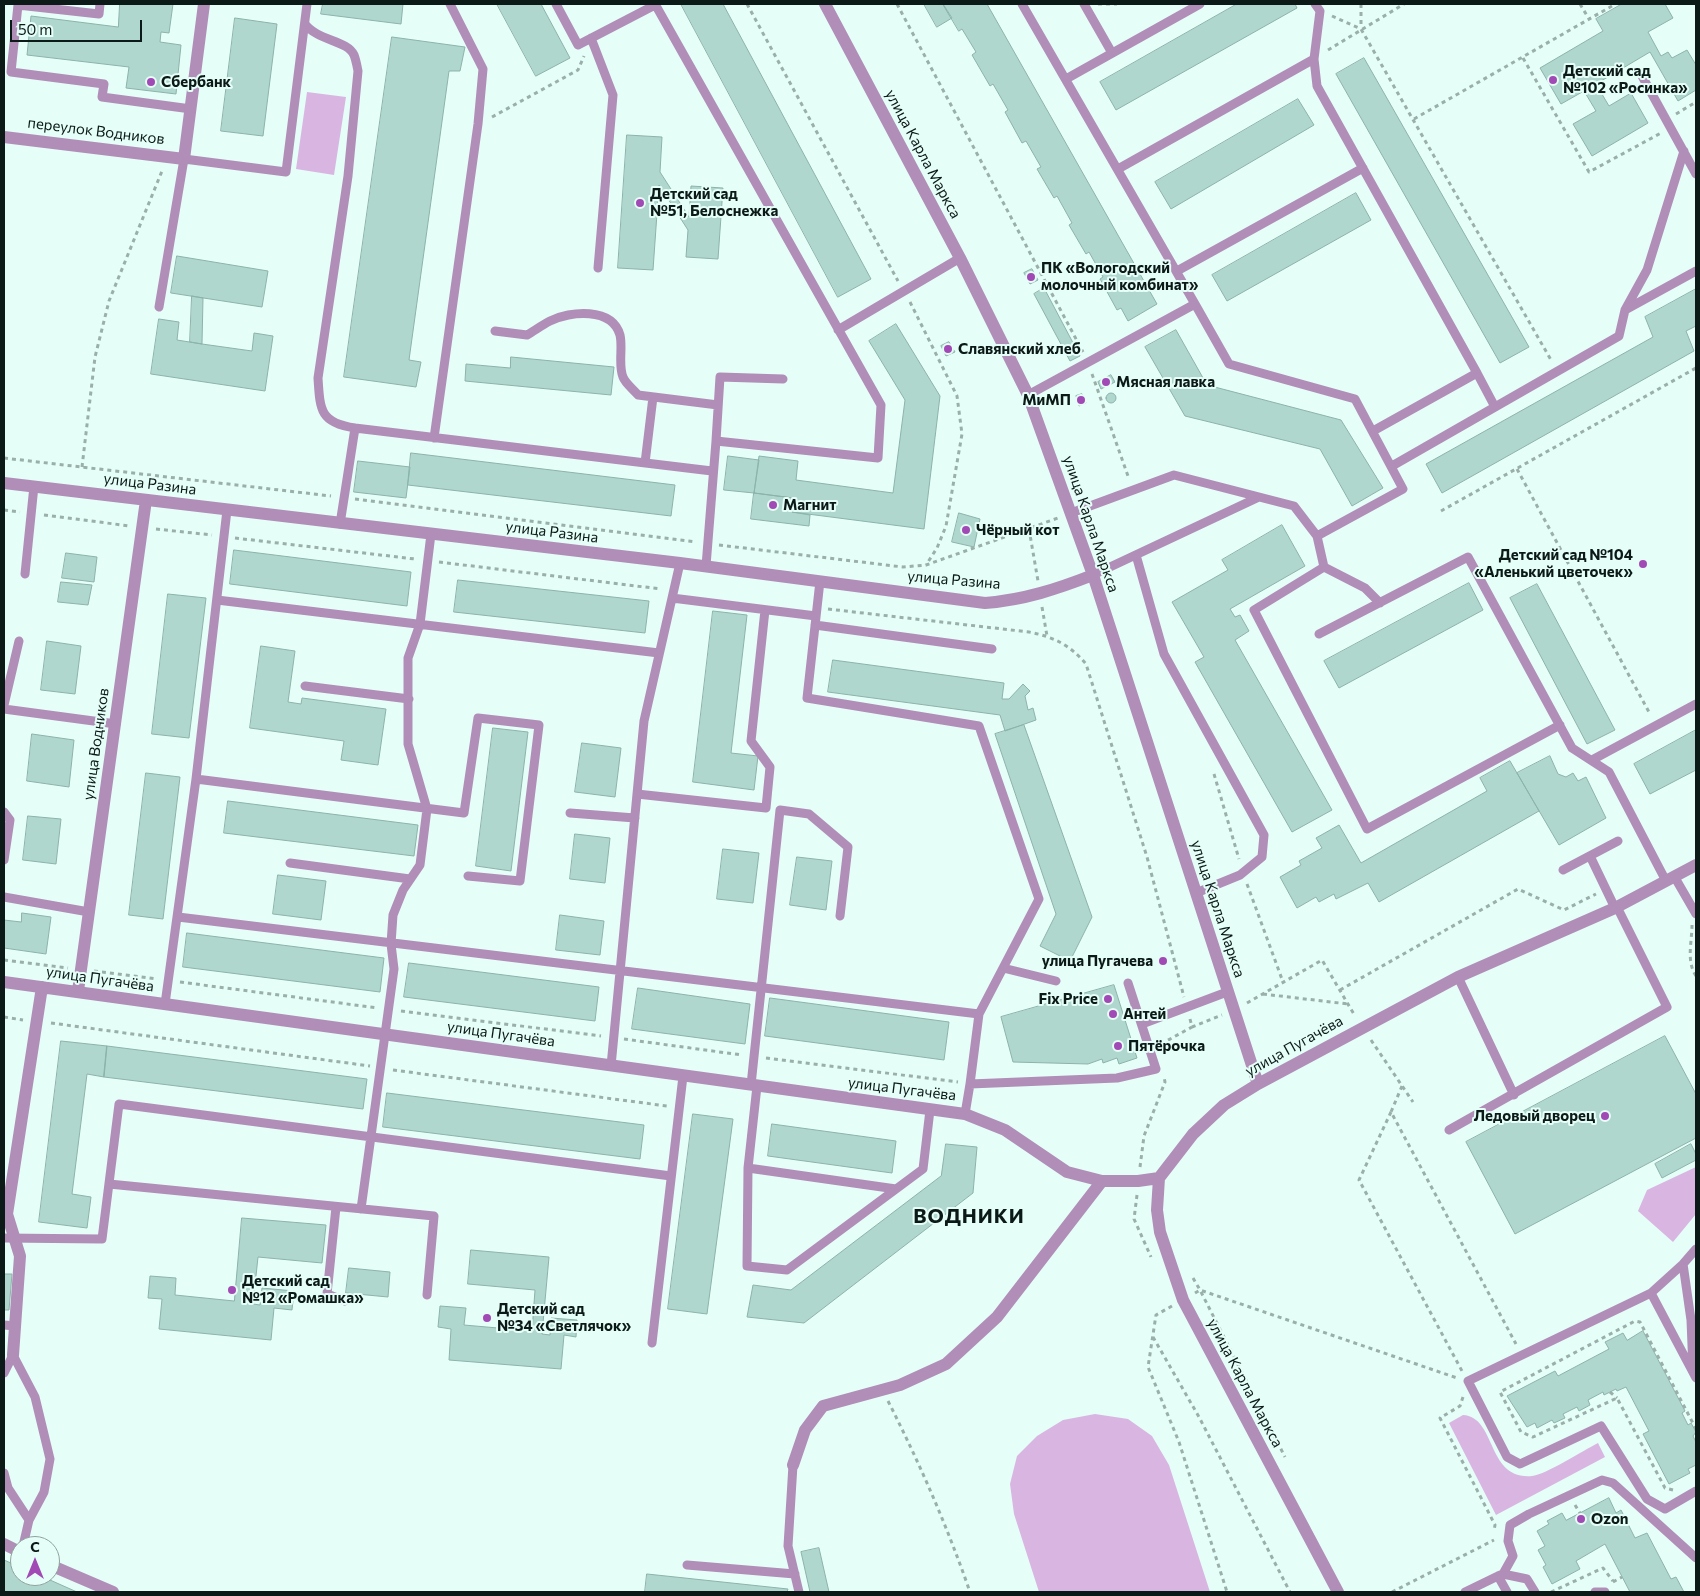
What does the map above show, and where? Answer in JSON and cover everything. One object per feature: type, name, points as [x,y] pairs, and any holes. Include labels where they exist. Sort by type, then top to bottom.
[{"type":"street","points":[[184,159],[204,4]]},
{"type":"street","name":"улица Карла Маркса","points":[[825,4],[960,258],[1028,395],[1093,575],[1258,1084]]},
{"type":"street","name":"переулок Водников","points":[[4,137],[184,159]]},
{"type":"street","name":"улица Разина","points":[[4,483],[706,566],[985,603],[1012,601],[1040,595],[1093,575]]},
{"type":"street","name":"улица Водников","points":[[78,991],[146,500]]},
{"type":"street","name":"улица Пугачёва","points":[[4,982],[965,1114],[1005,1130],[1067,1172],[1102,1180],[1138,1181],[1159,1178],[1193,1134],[1224,1105],[1258,1084],[1458,977],[1616,907],[1696,865]]},
{"type":"street","points":[[13,1355],[9,1325],[20,1256],[9,1239],[6,1191],[42,987]]},
{"type":"street","name":"улица Карла Маркса","points":[[1159,1178],[1157,1210],[1160,1232],[1183,1300],[1338,1592]]},
{"type":"street","points":[[793,1465],[806,1430],[823,1406],[900,1385],[946,1364],[997,1317],[1102,1180]]},
{"type":"street","points":[[60,1569],[113,1592]]},
{"type":"lane","points":[[8,4],[99,14],[100,4]]},
{"type":"lane","points":[[159,307],[184,159],[286,172],[307,4]]},
{"type":"lane","points":[[434,438],[478,124],[483,69],[450,4]]},
{"type":"lane","points":[[556,4],[578,45],[655,4],[881,405],[878,458],[716,441]]},
{"type":"lane","points":[[1022,4],[1178,271],[1228,364],[1355,399],[1373,431],[1403,489],[1317,536]]},
{"type":"lane","points":[[1084,4],[1112,53]]},
{"type":"lane","points":[[1066,79],[1200,4]]},
{"type":"lane","points":[[18,5],[11,72],[104,84],[102,97],[191,109]]},
{"type":"lane","points":[[1318,7],[1314,59],[1317,86],[1495,407]]},
{"type":"lane","points":[[305,24],[311,32],[342,44],[354,54],[358,71],[348,176],[318,378],[321,407],[329,420],[335,425],[355,428],[712,471]]},
{"type":"lane","points":[[591,38],[613,95],[598,268]]},
{"type":"lane","points":[[1118,169],[1314,59]]},
{"type":"lane","points":[[1642,76],[1696,174]]},
{"type":"lane","points":[[1392,466],[1619,336],[1624,310],[1647,270],[1684,151]]},
{"type":"lane","points":[[1178,271],[1363,168]]},
{"type":"lane","points":[[838,330],[960,258]]},
{"type":"lane","points":[[1624,310],[1696,271]]},
{"type":"lane","points":[[1028,395],[1195,304]]},
{"type":"lane","points":[[495,331],[527,335],[550,320],[565,315],[581,313],[601,316],[613,323],[620,335],[623,377],[638,395],[718,405]]},
{"type":"lane","points":[[1373,431],[1477,373]]},
{"type":"lane","points":[[706,566],[720,377],[783,379]]},
{"type":"lane","points":[[645,463],[653,397]]},
{"type":"lane","points":[[340,524],[355,428]]},
{"type":"lane","points":[[1071,513],[1174,475],[1294,506],[1317,536],[1324,567]]},
{"type":"lane","points":[[25,574],[34,486]]},
{"type":"lane","points":[[1093,575],[1259,497]]},
{"type":"lane","points":[[165,1004],[196,779],[227,510]]},
{"type":"lane","points":[[361,1209],[394,969],[391,944],[393,915],[403,890],[420,865],[427,809],[408,744],[408,658],[420,624],[431,534]]},
{"type":"lane","points":[[1136,555],[1164,654],[1264,835],[1262,857],[1243,873],[1196,893]]},
{"type":"lane","points":[[1319,634],[1468,557],[1572,748],[1609,772],[1694,918]]},
{"type":"lane","points":[[611,1066],[644,721],[680,563]]},
{"type":"lane","points":[[1324,567],[1365,588],[1380,603]]},
{"type":"lane","points":[[1324,567],[1254,610],[1367,829],[1560,724]]},
{"type":"lane","points":[[820,581],[807,698],[979,726],[1039,899],[979,1014],[965,1114]]},
{"type":"lane","points":[[673,594],[765,610],[816,616],[992,650]]},
{"type":"lane","points":[[218,600],[659,653]]},
{"type":"lane","points":[[637,794],[766,808],[770,767],[751,741],[765,610]]},
{"type":"lane","points":[[19,641],[4,707],[116,724]]},
{"type":"lane","points":[[305,686],[409,699]]},
{"type":"lane","points":[[1592,760],[1696,704]]},
{"type":"lane","points":[[196,779],[464,813],[478,718],[539,724],[520,881],[468,876]]},
{"type":"lane","points":[[840,916],[848,848],[809,814],[780,810],[754,1056],[754,1086],[748,1168],[747,1266],[787,1270],[923,1169],[930,1110]]},
{"type":"lane","points":[[4,812],[10,820],[4,860]]},
{"type":"lane","points":[[570,813],[635,818]]},
{"type":"lane","points":[[1564,870],[1618,841]]},
{"type":"lane","points":[[1449,1130],[1514,1095],[1666,1007],[1590,856]]},
{"type":"lane","points":[[290,863],[410,879]]},
{"type":"lane","points":[[4,897],[90,912]]},
{"type":"lane","points":[[178,917],[979,1014]]},
{"type":"lane","points":[[1003,968],[1056,981]]},
{"type":"lane","points":[[1458,977],[1514,1095]]},
{"type":"lane","points":[[970,1084],[1117,1078],[1156,1069],[1128,982]]},
{"type":"lane","points":[[1142,1024],[1227,992]]},
{"type":"lane","points":[[652,1343],[683,1076]]},
{"type":"lane","points":[[9,1239],[102,1239],[118,1104],[671,1176]]},
{"type":"lane","points":[[748,1168],[896,1189]]},
{"type":"lane","points":[[108,1184],[434,1216],[427,1295]]},
{"type":"lane","points":[[336,1206],[327,1294],[345,1300]]},
{"type":"lane","points":[[1696,1249],[1683,1264],[1651,1293],[1468,1382],[1507,1456],[1520,1464],[1602,1426],[1647,1498],[1665,1509],[1696,1491]]},
{"type":"lane","points":[[1683,1264],[1691,1320],[1695,1376]]},
{"type":"lane","points":[[1651,1293],[1695,1376]]},
{"type":"lane","points":[[4,1373],[13,1355]]},
{"type":"lane","points":[[13,1355],[35,1396],[50,1459],[44,1492],[29,1520],[26,1536]]},
{"type":"lane","points":[[793,1465],[788,1546],[799,1592]]},
{"type":"lane","points":[[4,1473],[8,1488],[29,1520]]},
{"type":"lane","points":[[1465,1592],[1501,1575],[1513,1556],[1508,1541],[1510,1525],[1529,1514],[1602,1480],[1613,1482],[1696,1558]]},
{"type":"lane","points":[[687,1565],[795,1574]]},
{"type":"lane","points":[[1501,1575],[1507,1592]]},
{"type":"lane","points":[[1501,1575],[1527,1579],[1535,1592]]},
{"type":"lane","points":[[1595,1592],[1606,1592]]},
{"type":"path","points":[[747,4],[904,291],[957,396],[962,434],[946,526],[938,548],[926,565]]},
{"type":"path","points":[[897,4],[1088,362],[1133,491]]},
{"type":"path","points":[[1092,4],[1117,4]]},
{"type":"path","points":[[1361,4],[1362,29],[1558,371]]},
{"type":"path","points":[[1314,59],[1404,4]]},
{"type":"path","points":[[1580,4],[1589,19]]},
{"type":"path","points":[[1414,119],[1612,6]]},
{"type":"path","points":[[1318,7],[1362,29]]},
{"type":"path","points":[[478,124],[578,70],[591,38]]},
{"type":"path","points":[[1523,58],[1589,172],[1662,132],[1677,112],[1696,102]]},
{"type":"path","points":[[82,467],[95,357],[108,301],[168,156]]},
{"type":"path","points":[[1441,512],[1696,368]]},
{"type":"path","points":[[4,458],[344,498]]},
{"type":"path","points":[[1517,469],[1656,725]]},
{"type":"path","points":[[4,510],[428,560],[673,594]]},
{"type":"path","points":[[816,616],[1029,632],[1047,636],[1076,651],[1086,664],[1144,848],[1192,1026],[1233,1011],[1322,960],[1362,1028],[1413,1102]]},
{"type":"path","points":[[1212,768],[1243,873],[1283,982]]},
{"type":"path","points":[[1340,990],[1518,889],[1564,910],[1606,889]]},
{"type":"path","points":[[1694,918],[1690,950],[1692,970],[1696,976]]},
{"type":"path","points":[[4,960],[970,1084]]},
{"type":"path","points":[[1263,994],[1348,1004]]},
{"type":"path","points":[[4,1017],[679,1108]]},
{"type":"path","points":[[1363,1043],[1370,1039]]},
{"type":"path","points":[[1392,1592],[1494,1541],[1495,1525],[1440,1418],[1460,1406],[1468,1382],[1359,1180],[1402,1086]]},
{"type":"path","points":[[1391,1112],[1522,1355]]},
{"type":"path","points":[[1190,1273],[1200,1290],[1468,1382]]},
{"type":"path","points":[[1183,1300],[1156,1315],[1148,1367],[1179,1442],[1227,1592]]},
{"type":"path","points":[[1617,1398],[1533,1437],[1521,1432],[1500,1392],[1635,1321],[1640,1322],[1696,1429]]},
{"type":"path","points":[[1153,1336],[1199,1417],[1290,1592]]},
{"type":"path","points":[[1541,1370],[1544,1376]]},
{"type":"path","points":[[882,1390],[912,1447],[943,1518],[970,1592]]},
{"type":"path","points":[[1610,1392],[1617,1398],[1665,1488]]},
{"type":"path","points":[[1641,1445],[1647,1442]]},
{"type":"path","points":[[1613,1582],[1622,1577]]},
{"type":"shaded area","points":[[307,92],[346,97],[334,175],[296,169]]},
{"type":"shaded area","points":[[1696,1167],[1696,1214],[1673,1242],[1638,1211],[1647,1190]]},
{"type":"shaded area","points":[[1095,1414],[1128,1419],[1152,1436],[1169,1465],[1210,1592],[1039,1592],[1014,1514],[1010,1484],[1017,1456],[1037,1436],[1063,1420]]},
{"type":"shaded area","points":[[1463,1415],[1474,1418],[1482,1426],[1499,1459],[1517,1475],[1538,1475],[1598,1443],[1605,1457],[1496,1515],[1449,1423]]},
{"type":"building","points":[[120,4],[173,4],[169,33],[161,32],[160,42],[181,45],[176,94],[126,88],[129,67],[27,55],[31,16],[118,27]]},
{"type":"building","points":[[323,4],[403,4],[401,24],[321,14]]},
{"type":"building","points":[[497,4],[541,4],[570,58],[536,76]]},
{"type":"building","points":[[681,4],[723,4],[871,279],[838,297]]},
{"type":"building","points":[[924,4],[943,4],[952,18],[937,27]]},
{"type":"building","points":[[943,4],[987,4],[1157,304],[1128,321],[1121,308],[1117,310],[1100,279],[1103,277],[1089,252],[1086,254],[1069,225],[1072,223],[1057,196],[1054,198],[1037,169],[1041,167],[1026,141],[1022,143],[1005,112],[1008,110],[993,84],[990,86],[972,55],[976,52],[962,29],[959,31]]},
{"type":"building","points":[[1237,4],[1295,4],[1297,8],[1116,110],[1100,82]]},
{"type":"building","points":[[1622,4],[1665,4],[1673,18],[1648,32],[1661,56],[1668,52],[1672,58],[1687,50],[1696,65],[1696,90],[1678,101],[1650,52],[1596,84],[1609,106],[1631,93],[1648,123],[1592,156],[1573,124],[1596,111],[1584,91],[1561,104],[1540,68],[1603,31],[1596,19]]},
{"type":"building","points":[[235,18],[277,24],[263,136],[221,131]]},
{"type":"building","points":[[392,37],[465,47],[460,71],[449,71],[409,360],[421,362],[416,387],[344,377]]},
{"type":"building","points":[[1364,58],[1529,347],[1500,363],[1336,74]]},
{"type":"building","points":[[1298,99],[1314,125],[1171,209],[1155,182]]},
{"type":"building","name":"Детский сад №51, Белоснежка","points":[[627,135],[662,137],[660,172],[689,217],[691,186],[723,188],[718,259],[686,257],[688,230],[659,185],[653,270],[618,268]]},
{"type":"building","points":[[1356,193],[1371,220],[1227,301],[1212,275]]},
{"type":"building","points":[[177,256],[268,271],[262,307],[171,293]]},
{"type":"building","name":"ПК «Вологодский молочный комбинат»","points":[[1032,269],[1038,280],[1030,284],[1024,273]]},
{"type":"building","points":[[1044,288],[1080,356],[1070,361],[1034,294]]},
{"type":"building","points":[[1696,289],[1696,326],[1686,331],[1694,351],[1442,493],[1426,464],[1653,337],[1645,317]]},
{"type":"building","points":[[192,296],[203,298],[202,344],[190,342]]},
{"type":"building","points":[[159,319],[179,322],[177,340],[202,344],[252,351],[254,333],[273,336],[265,391],[151,374]]},
{"type":"building","points":[[896,324],[940,396],[924,529],[792,512],[793,498],[754,493],[759,456],[798,461],[796,480],[893,493],[905,400],[869,341]]},
{"type":"building","points":[[1176,330],[1207,385],[1341,420],[1383,488],[1352,506],[1320,449],[1185,416],[1145,347]]},
{"type":"building","name":"Славянский хлеб","points":[[949,342],[955,352],[946,356],[941,346]]},
{"type":"building","points":[[511,357],[614,367],[611,395],[465,381],[466,364],[510,368]]},
{"type":"building","name":"Мясная лавка","points":[[1111,375],[1115,382],[1101,389],[1098,382]]},
{"type":"building","points":[[1109,393],[1113,393],[1116,398],[1115,402],[1109,403],[1106,400],[1106,396]]},
{"type":"building","name":"МиМП","points":[[1082,394],[1086,403],[1079,406],[1076,396]]},
{"type":"building","points":[[411,453],[675,485],[671,516],[408,485]]},
{"type":"building","points":[[728,456],[759,460],[754,493],[724,490]]},
{"type":"building","points":[[358,461],[410,467],[406,498],[354,492]]},
{"type":"building","name":"Магнит","points":[[754,493],[793,498],[792,512],[810,515],[809,526],[751,519]]},
{"type":"building","name":"Чёрный кот","points":[[959,513],[980,519],[974,547],[952,542]]},
{"type":"building","points":[[1282,525],[1305,566],[1230,609],[1235,617],[1240,615],[1249,631],[1235,640],[1332,810],[1292,832],[1195,662],[1204,657],[1172,602],[1228,570],[1222,560]]},
{"type":"building","points":[[234,550],[411,572],[407,606],[230,584]]},
{"type":"building","points":[[66,553],[97,557],[94,582],[62,578]]},
{"type":"building","points":[[458,580],[649,601],[645,633],[454,612]]},
{"type":"building","points":[[61,582],[92,585],[88,605],[58,602]]},
{"type":"building","points":[[1469,583],[1483,610],[1339,688],[1324,661]]},
{"type":"building","points":[[1537,584],[1615,730],[1587,744],[1510,598]]},
{"type":"building","points":[[168,594],[206,598],[189,738],[152,734]]},
{"type":"building","points":[[713,611],[747,615],[731,753],[758,756],[754,790],[693,782]]},
{"type":"building","points":[[47,641],[81,646],[75,694],[41,690]]},
{"type":"building","points":[[261,646],[295,651],[288,702],[301,704],[302,698],[386,709],[378,765],[341,760],[344,741],[250,728]]},
{"type":"building","points":[[833,660],[1004,683],[1002,699],[1009,699],[1023,684],[1030,691],[1025,696],[1028,710],[1033,708],[1036,720],[1005,731],[1000,715],[828,692]]},
{"type":"building","points":[[1024,725],[1092,917],[1070,961],[1040,946],[1056,914],[995,734]]},
{"type":"building","points":[[493,728],[528,732],[511,871],[476,866]]},
{"type":"building","points":[[1696,730],[1696,770],[1650,794],[1634,764]]},
{"type":"building","points":[[32,734],[74,740],[69,787],[27,781]]},
{"type":"building","points":[[582,743],[621,748],[615,797],[575,792]]},
{"type":"building","points":[[1550,756],[1558,774],[1566,777],[1573,773],[1578,781],[1586,777],[1606,818],[1559,845],[1517,773]]},
{"type":"building","points":[[1510,761],[1539,811],[1379,902],[1368,883],[1336,899],[1334,894],[1319,902],[1316,897],[1297,908],[1280,877],[1301,865],[1299,861],[1322,848],[1316,838],[1339,825],[1361,863],[1487,791],[1480,778]]},
{"type":"building","points":[[146,773],[180,777],[163,919],[129,915]]},
{"type":"building","points":[[228,801],[418,825],[414,856],[224,833]]},
{"type":"building","points":[[28,816],[61,819],[56,864],[23,860]]},
{"type":"building","points":[[575,834],[610,838],[605,883],[570,879]]},
{"type":"building","points":[[723,849],[759,853],[753,903],[717,899]]},
{"type":"building","points":[[797,857],[832,861],[826,910],[790,905]]},
{"type":"building","points":[[278,875],[326,881],[321,920],[273,914]]},
{"type":"building","points":[[22,913],[51,917],[46,954],[4,948],[4,920],[21,922]]},
{"type":"building","points":[[560,915],[604,921],[600,955],[556,950]]},
{"type":"building","points":[[187,933],[384,958],[380,992],[183,967]]},
{"type":"building","points":[[409,963],[599,987],[595,1021],[404,997]]},
{"type":"building","points":[[1114,985],[1137,1058],[1119,1064],[1117,1058],[1103,1063],[1102,1059],[1088,1064],[1013,1062],[1001,1017]]},
{"type":"building","points":[[638,988],[750,1004],[745,1044],[632,1029]]},
{"type":"building","points":[[770,998],[949,1022],[944,1060],[765,1036]]},
{"type":"building","name":"Ледовый дворец","points":[[1665,1036],[1696,1094],[1696,1138],[1515,1234],[1466,1142]]},
{"type":"building","points":[[61,1041],[107,1046],[104,1077],[87,1074],[72,1194],[91,1197],[87,1228],[39,1222]]},
{"type":"building","points":[[107,1046],[367,1079],[363,1109],[104,1077]]},
{"type":"building","points":[[387,1093],[644,1125],[640,1159],[383,1127]]},
{"type":"building","points":[[693,1114],[733,1119],[707,1314],[668,1309]]},
{"type":"building","points":[[772,1124],[896,1141],[892,1173],[768,1156]]},
{"type":"building","points":[[946,1144],[977,1147],[973,1193],[804,1323],[747,1317],[753,1285],[791,1290],[941,1176]]},
{"type":"building","points":[[1691,1144],[1696,1154],[1696,1160],[1662,1178],[1655,1164]]},
{"type":"building","points":[[242,1218],[326,1225],[322,1263],[258,1257],[253,1304],[260,1305],[262,1288],[294,1291],[292,1310],[274,1308],[271,1340],[159,1329],[162,1299],[148,1298],[150,1276],[176,1278],[175,1295],[234,1301]]},
{"type":"building","points":[[471,1250],[549,1257],[542,1334],[550,1335],[551,1318],[577,1320],[576,1337],[564,1335],[561,1369],[449,1360],[451,1329],[438,1327],[440,1306],[466,1308],[464,1325],[532,1331],[535,1290],[468,1284]]},
{"type":"building","points":[[349,1268],[390,1272],[388,1297],[346,1293]]},
{"type":"building","points":[[4,1274],[12,1274],[9,1310],[4,1310]]},
{"type":"building","points":[[1643,1331],[1685,1411],[1682,1413],[1688,1425],[1691,1423],[1696,1432],[1693,1436],[1696,1442],[1696,1465],[1688,1469],[1690,1473],[1669,1484],[1643,1434],[1649,1431],[1626,1387],[1617,1391],[1616,1389],[1604,1395],[1603,1392],[1588,1400],[1590,1405],[1579,1411],[1577,1407],[1563,1414],[1565,1418],[1554,1423],[1552,1420],[1537,1428],[1535,1423],[1527,1427],[1507,1396],[1555,1371],[1558,1376],[1609,1349],[1605,1342],[1623,1333],[1627,1340]]},
{"type":"building","points":[[1609,1498],[1616,1513],[1621,1510],[1635,1538],[1647,1533],[1671,1579],[1676,1577],[1684,1592],[1630,1592],[1605,1544],[1576,1561],[1580,1569],[1552,1584],[1543,1567],[1546,1565],[1538,1550],[1545,1546],[1537,1531],[1549,1524],[1547,1521],[1562,1513],[1566,1520]]},
{"type":"building","points":[[819,1548],[829,1592],[810,1592],[801,1552]]},
{"type":"building","points":[[4,1560],[10,1563],[10,1586],[60,1586],[60,1584],[77,1592],[4,1592]]},
{"type":"building","points":[[647,1574],[788,1589],[787,1592],[645,1592]]},
{"type":"place","name":"Детский сад №102 «Росинка»","points":[[1553,80]]},
{"type":"place","name":"Сбербанк","points":[[151,82]]},
{"type":"place","name":"Детский сад №51, Белоснежка","points":[[640,203]]},
{"type":"place","name":"ПК «Вологодский молочный комбинат»","points":[[1031,277]]},
{"type":"place","name":"Славянский хлеб","points":[[948,349]]},
{"type":"place","name":"Мясная лавка","points":[[1106,382]]},
{"type":"place","name":"МиМП","points":[[1081,400]]},
{"type":"place","name":"Магнит","points":[[773,505]]},
{"type":"place","name":"Чёрный кот","points":[[966,530]]},
{"type":"place","name":"Детский сад №104 «Аленький цветочек»","points":[[1643,564]]},
{"type":"place","name":"улица Пугачева","points":[[1163,961]]},
{"type":"place","name":"Fix Price","points":[[1108,999]]},
{"type":"place","name":"Антей","points":[[1113,1014]]},
{"type":"place","name":"Пятёрочка","points":[[1118,1046]]},
{"type":"place","name":"Ледовый дворец","points":[[1605,1116]]},
{"type":"place","name":"Детский сад №12 «Ромашка»","points":[[232,1290]]},
{"type":"place","name":"Детский сад №34 «Светлячок»","points":[[487,1318]]},
{"type":"place","name":"Ozon","points":[[1581,1519]]},
{"type":"district","name":"ВОДНИКИ","points":[[969,1216]]}]
